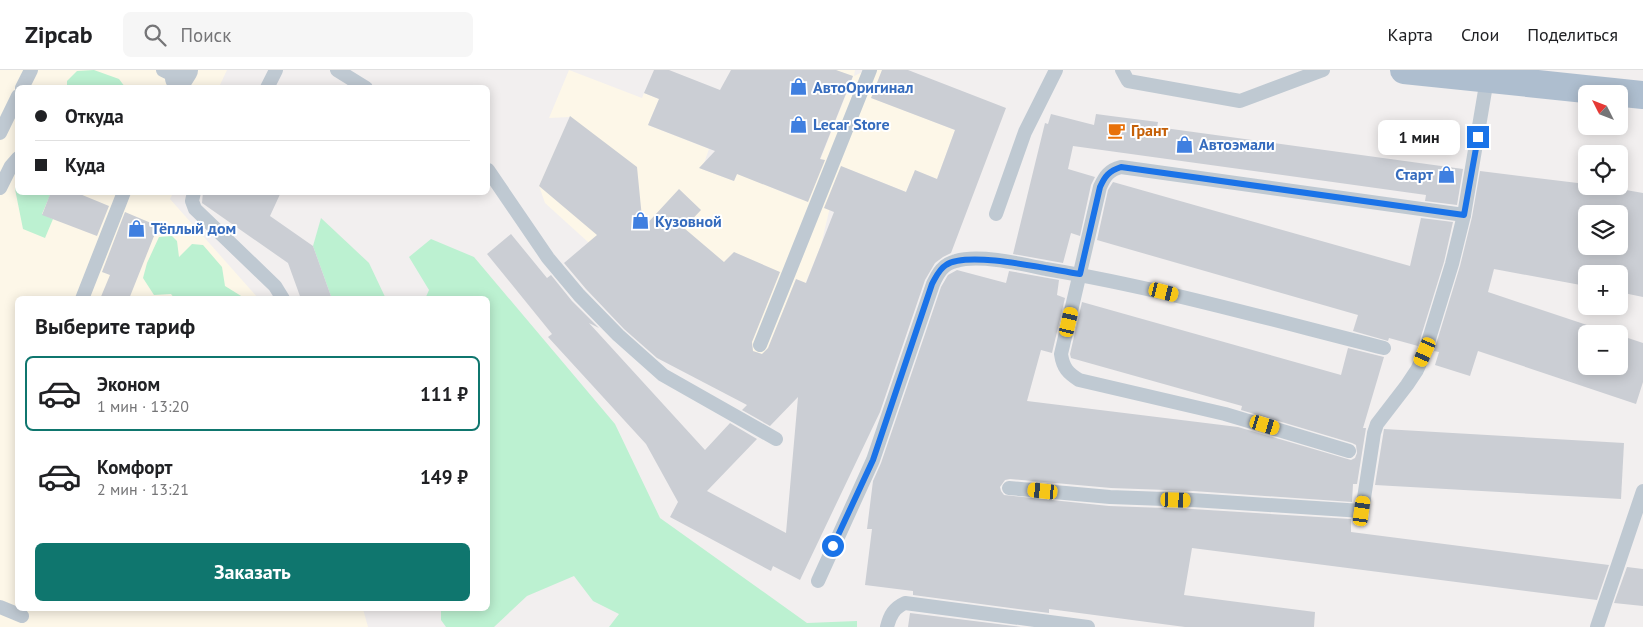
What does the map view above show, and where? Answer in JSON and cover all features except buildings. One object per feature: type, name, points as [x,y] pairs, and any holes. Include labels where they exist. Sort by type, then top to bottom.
[{"type":"main road","points":[[1404,70],[1643,95]]},
{"type":"lane","points":[[24,85],[31,70]]},
{"type":"lane","points":[[268,85],[276,70]]},
{"type":"lane","points":[[336,70],[361,85]]},
{"type":"lane","points":[[760,345],[870,70]]},
{"type":"lane","points":[[996,214],[1024,132],[1056,70]]},
{"type":"lane","points":[[1122,70],[1128,82],[1240,101],[1323,70]]},
{"type":"lane","points":[[1010,488],[1110,498],[1201,501],[1362,511],[1377,424],[1417,370],[1425,352],[1452,264],[1464,215],[1487,79]]},
{"type":"lane","points":[[0,133],[12,105]]},
{"type":"lane","points":[[0,188],[15,161]]},
{"type":"lane","points":[[1349,451],[1225,414],[1080,380],[1070,374],[1063,366],[1061,354],[1100,187],[1105,176],[1113,169],[1121,167],[1464,215]]},
{"type":"lane","points":[[490,173],[548,258],[579,295],[618,335],[663,375],[776,439]]},
{"type":"lane","points":[[83,296],[123,195]]},
{"type":"lane","points":[[193,195],[192,201],[195,210],[275,286],[281,296]]},
{"type":"lane","points":[[818,581],[873,460],[932,284],[946,264],[957,260],[972,259],[1080,274],[1192,299],[1384,348]]},
{"type":"lane","points":[[1597,627],[1643,491]]},
{"type":"lane","points":[[887,627],[891,614],[896,607],[905,603],[1088,627]]},
{"type":"lane","points":[[0,607],[21,617]]},
{"type":"shaded area","points":[[0,70],[227,70],[220,85],[15,85],[15,195],[172,195],[170,199],[256,296],[15,296],[15,611],[364,611],[368,627],[0,627]]},
{"type":"shaded area","points":[[569,70],[642,98],[644,93],[659,99],[648,125],[709,149],[702,169],[734,181],[742,162],[763,184],[799,199],[809,188],[853,77],[836,70],[855,70],[854,76],[867,70],[882,70],[872,98],[955,130],[937,179],[915,171],[906,192],[845,168],[831,203],[821,245],[778,351],[790,392],[610,267],[588,242],[545,203],[539,186],[570,117],[549,118]]},
{"type":"green space","points":[[94,70],[119,79],[124,85],[67,85],[67,81],[77,71]]},
{"type":"green space","points":[[16,195],[50,195],[42,214],[53,219],[45,238],[23,229]]},
{"type":"green space","points":[[321,218],[369,263],[385,296],[331,296],[313,246]]},
{"type":"green space","points":[[172,236],[177,241],[179,257],[192,244],[203,245],[222,267],[225,286],[241,296],[154,295],[143,278],[147,263],[159,237]]},
{"type":"green space","points":[[431,239],[474,257],[615,424],[660,518],[807,623],[857,621],[857,627],[609,627],[619,614],[593,601],[574,576],[527,596],[494,627],[446,627],[441,620],[441,611],[490,611],[490,296],[426,296],[429,290],[409,257]]},
{"type":"place","name":"АвтоОригинал","points":[[799,87]]},
{"type":"place","name":"Lecar Store","points":[[799,124]]},
{"type":"place","name":"Грант","points":[[1117,130]]},
{"type":"place","name":"Автоэмали","points":[[1185,144]]},
{"type":"place","name":"Старт","points":[[1447,174]]},
{"type":"place","name":"Кузовной","points":[[641,221]]},
{"type":"place","name":"Тёплый дом","points":[[137,228]]},
{"type":"route","points":[[833,546],[873,460],[932,284],[946,264],[957,260],[993,260],[1080,274],[1100,187],[1105,176],[1113,169],[1121,167],[1464,215],[1478,137]]}]
